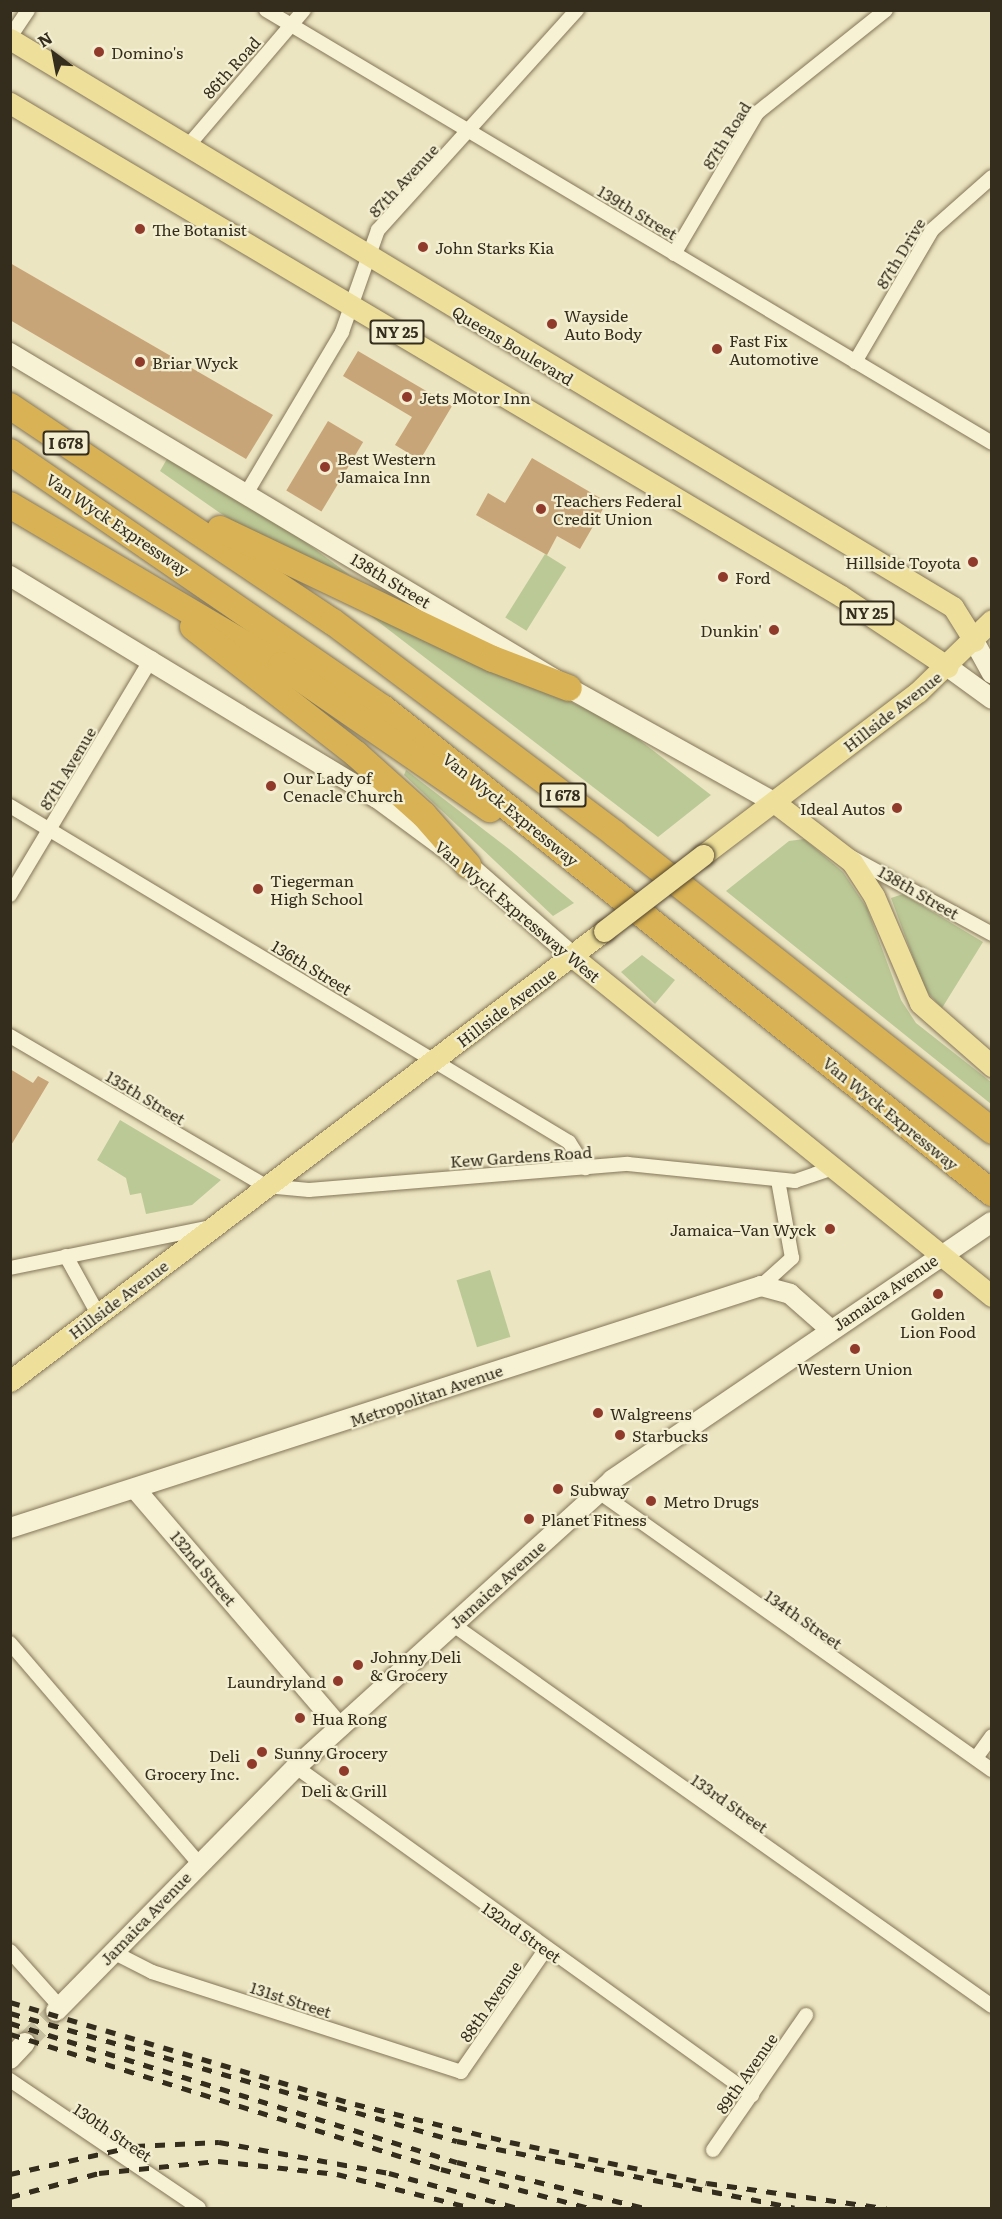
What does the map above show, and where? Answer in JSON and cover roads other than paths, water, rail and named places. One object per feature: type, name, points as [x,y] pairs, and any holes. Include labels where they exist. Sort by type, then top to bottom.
[{"type":"highway","name":"I 678","points":[[10,406],[377,654],[992,1131]]},
{"type":"highway","name":"Van Wyck Expressway","points":[[10,452],[332,671],[580,864],[992,1193]]},
{"type":"highway","points":[[121,480],[317,578],[570,688]]},
{"type":"highway","points":[[10,505],[130,580],[244,642],[435,776],[580,864]]},
{"type":"highway","points":[[130,580],[356,754],[424,815],[468,866]]},
{"type":"main road","name":"Queens Boulevard","points":[[10,38],[187,147],[953,607],[992,673]]},
{"type":"main road","name":"NY 25","points":[[10,103],[851,602],[948,667]]},
{"type":"main road","name":"138th Street","points":[[10,353],[570,688],[774,802]]},
{"type":"main road","name":"Van Wyck Expressway West","points":[[10,576],[152,658],[377,798],[468,866],[573,957],[829,1169],[938,1257],[992,1296]]},
{"type":"main road","name":"Hillside Avenue","points":[[10,1381],[573,957],[774,802],[948,667],[992,620]]},
{"type":"main road","points":[[948,667],[992,699]]},
{"type":"main road","points":[[774,802],[844,854],[874,896],[920,1003],[992,1066]]},
{"type":"main road","name":"Jamaica Avenue","points":[[58,2009],[198,1862],[296,1767],[599,1492],[830,1329],[992,1222]]},
{"type":"main road","points":[[761,1286],[790,1294],[830,1329]]},
{"type":"main road","name":"Metropolitan Avenue","points":[[10,1528],[138,1491],[761,1286]]},
{"type":"main road","name":"132nd Street","points":[[138,1491],[339,1727]]},
{"type":"main road","points":[[10,2060],[26,2043]]},
{"type":"street","points":[[10,38],[28,10]]},
{"type":"street","name":"139th Street","points":[[267,10],[992,443]]},
{"type":"street","name":"86th Road","points":[[187,147],[304,10]]},
{"type":"street","name":"87th Avenue","points":[[246,494],[312,387],[352,307],[368,256],[387,219],[470,133],[577,10]]},
{"type":"street","name":"87th Road","points":[[674,254],[756,113],[886,10]]},
{"type":"street","name":"87th Drive","points":[[855,362],[932,230],[992,177]]},
{"type":"street","name":"87th Avenue","points":[[10,895],[152,658]]},
{"type":"street","name":"136th Street","points":[[10,806],[569,1142],[585,1168]]},
{"type":"street","name":"138th Street","points":[[844,854],[992,934]]},
{"type":"street","name":"135th Street","points":[[10,1036],[266,1186]]},
{"type":"street","name":"Kew Gardens Road","points":[[266,1186],[309,1190],[643,1164],[778,1180],[810,1179],[829,1169]]},
{"type":"street","points":[[761,1286],[792,1258],[778,1180]]},
{"type":"street","points":[[10,1268],[212,1227]]},
{"type":"street","points":[[66,1256],[98,1314]]},
{"type":"street","name":"134th Street","points":[[599,1492],[992,1770]]},
{"type":"street","name":"133rd Street","points":[[452,1624],[992,2006]]},
{"type":"street","points":[[10,1643],[198,1862]]},
{"type":"street","points":[[976,1758],[992,1736]]},
{"type":"street","name":"132nd Street","points":[[296,1767],[752,2095]]},
{"type":"street","name":"88th Avenue","points":[[461,2072],[546,1949]]},
{"type":"street","points":[[10,1951],[58,2009]]},
{"type":"street","name":"131st Street","points":[[113,1952],[152,1972],[461,2072]]},
{"type":"street","name":"89th Avenue","points":[[713,2150],[806,2015]]},
{"type":"street","name":"130th Street","points":[[10,2080],[199,2208]]},
{"type":"tunnel","points":[[25,2043],[56,2011]]},
{"type":"railway","points":[[10,2002],[355,2104],[510,2142],[707,2183],[886,2208]]},
{"type":"railway","points":[[10,2013],[457,2141],[794,2208]]},
{"type":"railway","points":[[10,2023],[457,2162],[644,2208]]},
{"type":"railway","points":[[10,2034],[441,2169],[590,2208]]},
{"type":"railway","points":[[10,2174],[135,2146],[219,2142],[389,2173],[518,2208]]},
{"type":"railway","points":[[10,2197],[99,2173],[218,2161],[337,2174],[472,2208]]},
{"type":"place","name":"Domino's","points":[[99,52]]},
{"type":"place","name":"The Botanist","points":[[140,229]]},
{"type":"place","name":"John Starks Kia","points":[[423,247]]},
{"type":"place","name":"Wayside Auto Body","points":[[552,324]]},
{"type":"place","name":"Fast Fix Automotive","points":[[717,349]]},
{"type":"place","name":"Briar Wyck","points":[[140,362]]},
{"type":"place","name":"Jets Motor Inn","points":[[407,397]]},
{"type":"place","name":"Best Western Jamaica Inn","points":[[325,467]]},
{"type":"place","name":"Teachers Federal Credit Union","points":[[541,509]]},
{"type":"place","name":"Hillside Toyota","points":[[973,562]]},
{"type":"place","name":"Ford","points":[[723,577]]},
{"type":"place","name":"Dunkin'","points":[[774,630]]},
{"type":"place","name":"Our Lady of Cenacle Church","points":[[271,786]]},
{"type":"place","name":"Ideal Autos","points":[[897,808]]},
{"type":"place","name":"Tiegerman High School","points":[[258,889]]},
{"type":"place","name":"Jamaica–Van Wyck","points":[[830,1229]]},
{"type":"place","name":"Golden Lion Food","points":[[938,1294]]},
{"type":"place","name":"Western Union","points":[[855,1349]]},
{"type":"place","name":"Walgreens","points":[[598,1413]]},
{"type":"place","name":"Starbucks","points":[[620,1435]]},
{"type":"place","name":"Subway","points":[[558,1489]]},
{"type":"place","name":"Metro Drugs","points":[[651,1501]]},
{"type":"place","name":"Planet Fitness","points":[[529,1519]]},
{"type":"place","name":"Johnny Deli & Grocery","points":[[358,1665]]},
{"type":"place","name":"Laundryland","points":[[338,1681]]},
{"type":"place","name":"Hua Rong","points":[[300,1718]]},
{"type":"place","name":"Sunny Grocery","points":[[262,1752]]},
{"type":"place","name":"Deli Grocery Inc.","points":[[252,1764]]},
{"type":"place","name":"Deli & Grill","points":[[344,1771]]}]
